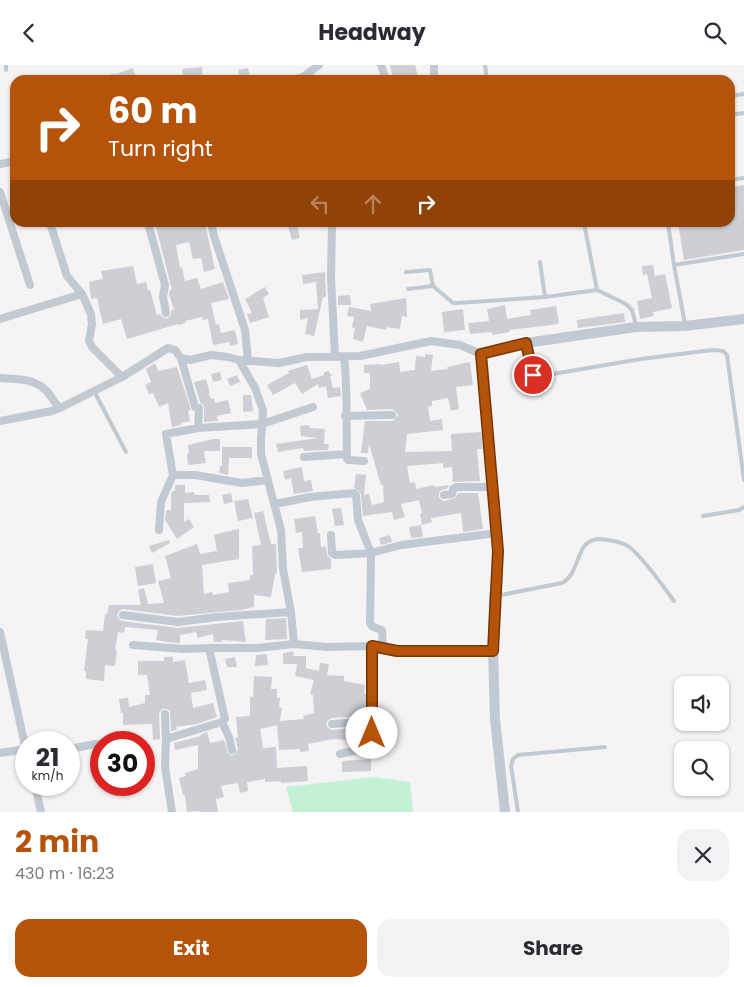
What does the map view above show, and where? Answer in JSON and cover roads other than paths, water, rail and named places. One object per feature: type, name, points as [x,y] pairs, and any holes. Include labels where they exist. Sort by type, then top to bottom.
[{"type":"street","points":[[306,75],[319,65]]},
{"type":"street","points":[[0,192],[10,223]]},
{"type":"street","points":[[11,227],[30,285]]},
{"type":"street","points":[[51,227],[67,276],[82,294],[91,314],[92,324],[89,341],[92,347],[122,377]]},
{"type":"street","points":[[149,227],[165,285],[163,297],[166,313]]},
{"type":"street","points":[[212,227],[245,330],[243,360],[263,410],[261,454],[281,531],[285,584],[294,644]]},
{"type":"street","points":[[332,227],[331,277],[335,357]]},
{"type":"street","points":[[0,319],[82,294]]},
{"type":"street","points":[[181,358],[190,359],[212,355],[270,363],[307,357],[360,355],[431,341],[460,345],[481,354],[526,343],[636,327],[685,326],[744,319]]},
{"type":"street","points":[[0,421],[60,408],[122,377],[164,349],[171,348],[181,358],[197,407],[198,428]]},
{"type":"street","points":[[481,354],[490,487],[497,533],[498,565],[494,597],[493,651],[495,719],[505,812]]},
{"type":"street","points":[[344,357],[347,386],[345,417],[348,460],[364,461]]},
{"type":"street","points":[[0,378],[30,380],[42,387],[60,408]]},
{"type":"street","points":[[159,530],[161,502],[173,475],[166,434],[198,428],[262,424],[313,407]]},
{"type":"street","points":[[345,417],[392,415]]},
{"type":"street","points":[[304,457],[347,454]]},
{"type":"street","points":[[173,475],[196,475],[242,483],[268,479]]},
{"type":"street","points":[[444,495],[452,494],[453,489],[456,487],[490,487]]},
{"type":"street","points":[[275,504],[310,497],[355,494],[358,520],[371,553],[370,623],[373,627],[382,630],[383,648]]},
{"type":"street","points":[[331,535],[332,553],[334,555],[371,553],[401,545],[497,533]]},
{"type":"street","points":[[123,615],[178,622],[217,617],[290,612]]},
{"type":"street","points":[[0,633],[22,731]]},
{"type":"street","points":[[133,645],[182,649],[257,648],[294,644],[326,647],[372,646],[397,651],[493,651]]},
{"type":"street","points":[[340,754],[371,746],[372,646]]},
{"type":"street","points":[[209,648],[225,715],[222,723],[229,737],[232,750]]},
{"type":"street","points":[[165,714],[165,767],[172,812]]},
{"type":"street","points":[[332,724],[372,721]]},
{"type":"street","points":[[166,739],[222,723]]},
{"type":"street","points":[[0,753],[15,751]]},
{"type":"street","points":[[37,796],[41,812]]},
{"type":"lane","points":[[585,227],[597,291]]},
{"type":"lane","points":[[669,227],[685,326]]},
{"type":"lane","points":[[674,265],[744,255]]},
{"type":"lane","points":[[540,262],[545,297]]},
{"type":"lane","points":[[406,272],[430,270],[433,286],[453,303],[545,297],[597,291],[626,305],[632,310],[636,327]]},
{"type":"lane","points":[[408,289],[433,286]]},
{"type":"lane","points":[[526,343],[532,373],[535,377],[641,359],[704,351],[723,351],[727,355],[744,480]]},
{"type":"lane","points":[[94,391],[126,452]]},
{"type":"lane","points":[[703,516],[739,510],[744,507]]},
{"type":"lane","points":[[494,597],[567,581],[588,542],[603,539],[628,546],[674,601]]},
{"type":"lane","points":[[518,812],[511,766],[513,759],[518,755],[605,747]]}]
